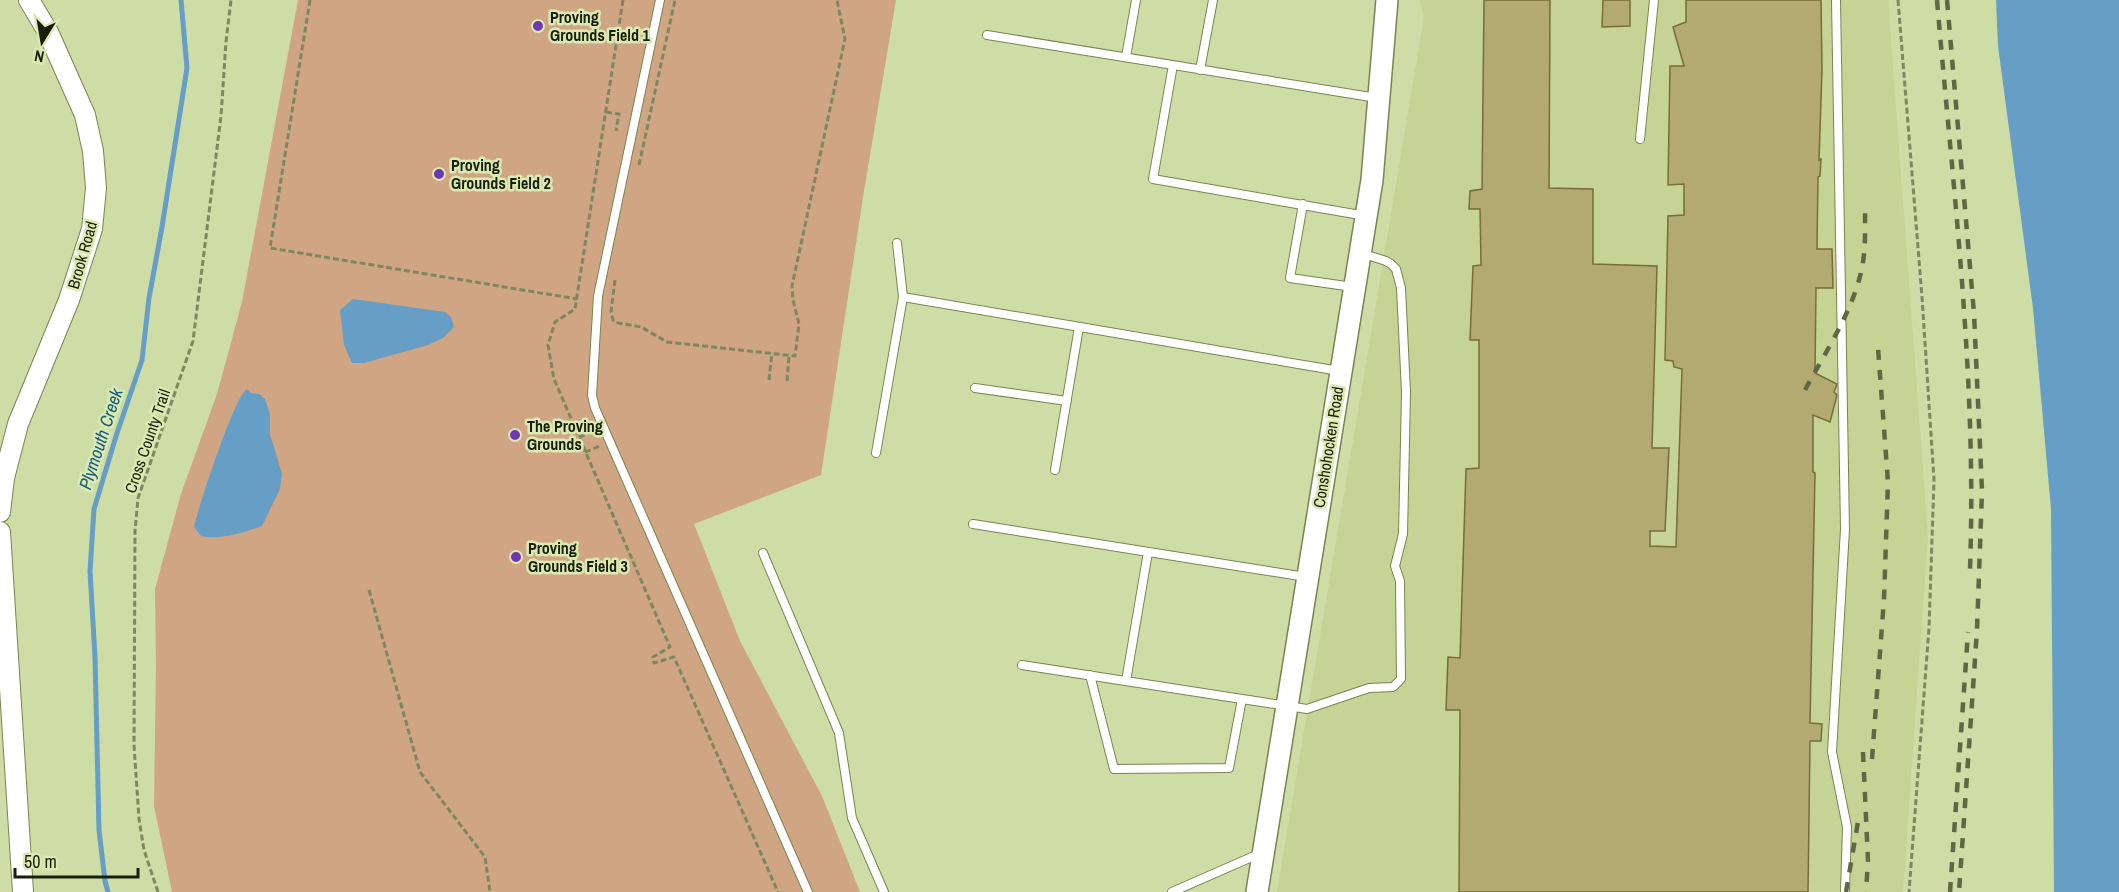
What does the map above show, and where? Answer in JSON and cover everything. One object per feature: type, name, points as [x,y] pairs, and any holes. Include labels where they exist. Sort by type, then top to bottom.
[{"type":"main road","name":"Conshohocken Road","points":[[1257,892],[1366,216],[1387,0]]},
{"type":"street","name":"Brook Road","points":[[0,512],[4,478],[18,424],[69,300],[92,229],[96,188],[93,151],[85,116],[48,32],[29,0]]},
{"type":"street","points":[[0,544],[23,892]]},
{"type":"lane","points":[[660,0],[598,296],[592,395],[808,892]]},
{"type":"lane","points":[[1126,57],[1136,0]]},
{"type":"lane","points":[[1200,70],[1213,0]]},
{"type":"lane","points":[[1640,139],[1654,0]]},
{"type":"lane","points":[[1836,0],[1845,529],[1832,752],[1847,827],[1845,892]]},
{"type":"lane","points":[[987,35],[1378,99]]},
{"type":"lane","points":[[1173,65],[1153,179],[1366,216]]},
{"type":"lane","points":[[1303,204],[1290,278],[1354,288]]},
{"type":"lane","points":[[876,453],[903,297],[897,243]]},
{"type":"lane","points":[[1022,665],[1307,709],[1369,688],[1393,687],[1401,679],[1400,581],[1395,566],[1403,534],[1406,441],[1401,288],[1391,264],[1360,253]]},
{"type":"lane","points":[[903,297],[1341,372]]},
{"type":"lane","points":[[1055,470],[1079,327]]},
{"type":"lane","points":[[975,388],[1066,401]]},
{"type":"lane","points":[[973,524],[1307,578]]},
{"type":"lane","points":[[1126,681],[1148,552]]},
{"type":"lane","points":[[763,553],[839,733],[852,818],[885,892]]},
{"type":"lane","points":[[1090,675],[1114,769],[1228,768],[1242,699]]},
{"type":"lane","points":[[1172,892],[1262,853]]},
{"type":"path","name":"Cross County Trail","points":[[158,892],[144,850],[135,766],[135,531],[138,498],[193,341],[221,116],[225,42],[231,0]]},
{"type":"path","points":[[310,0],[270,248],[577,299]]},
{"type":"path","points":[[623,0],[575,309],[555,322],[548,345],[554,380],[778,892]]},
{"type":"path","points":[[638,170],[675,0]]},
{"type":"path","points":[[615,277],[612,312],[613,320],[618,323],[640,327],[667,342],[795,356],[800,324],[793,300],[792,286],[845,39],[837,0]]},
{"type":"path","points":[[1898,0],[1934,480],[1929,628],[1909,892]]},
{"type":"path","points":[[606,112],[619,114],[616,131]]},
{"type":"path","points":[[769,380],[772,353]]},
{"type":"path","points":[[787,381],[789,355]]},
{"type":"path","points":[[369,590],[420,772],[486,857],[490,892]]},
{"type":"path","points":[[670,647],[653,657],[654,663],[674,657]]},
{"type":"shaded area","name":"The Proving Grounds","points":[[298,0],[896,0],[863,197],[821,475],[694,524],[740,641],[822,796],[860,892],[172,892],[154,806],[155,589],[181,494],[217,394],[242,302]]},
{"type":"shaded area","points":[[1420,0],[1888,0],[1928,536],[1903,892],[1277,892],[1424,18]]},
{"type":"water","points":[[1996,0],[2119,0],[2119,892],[2054,892],[2051,509],[2033,308],[1998,46]]},
{"type":"water","points":[[353,299],[445,312],[451,317],[454,327],[443,338],[428,345],[364,363],[352,363],[344,345],[340,310]]},
{"type":"water","points":[[247,389],[265,399],[270,414],[270,434],[282,474],[280,489],[262,526],[224,536],[201,536],[194,527],[203,498],[234,411]]},
{"type":"building","points":[[1484,0],[1550,0],[1549,188],[1593,189],[1593,264],[1657,266],[1652,448],[1669,448],[1665,531],[1650,531],[1650,546],[1676,547],[1682,369],[1674,367],[1673,361],[1665,360],[1668,216],[1684,215],[1684,184],[1668,185],[1670,66],[1684,66],[1673,27],[1686,22],[1686,0],[1821,0],[1822,70],[1819,160],[1821,159],[1820,176],[1818,177],[1817,249],[1832,249],[1833,288],[1816,288],[1815,373],[1837,384],[1834,392],[1837,395],[1830,422],[1813,415],[1813,472],[1815,473],[1810,723],[1822,724],[1821,741],[1810,741],[1808,892],[1459,892],[1460,710],[1446,710],[1448,657],[1460,658],[1466,469],[1479,468],[1479,340],[1470,340],[1473,266],[1481,265],[1480,209],[1469,209],[1470,191],[1482,189]]},
{"type":"building","points":[[1603,0],[1630,0],[1630,26],[1602,27]]},
{"type":"waterway","name":"Plymouth Creek","points":[[108,892],[99,830],[95,657],[90,571],[94,509],[142,360],[149,298],[187,68],[181,0]]},
{"type":"railway","points":[[1937,0],[1967,355],[1971,498],[1970,569]]},
{"type":"railway","points":[[1947,0],[1974,313],[1982,491],[1977,630],[1959,892]]},
{"type":"railway","points":[[1805,390],[1838,330],[1858,284],[1864,253],[1865,207]]},
{"type":"railway","points":[[1872,759],[1884,599],[1888,482],[1878,348]]},
{"type":"railway","points":[[1950,892],[1968,632]]},
{"type":"railway","points":[[1863,752],[1868,861],[1866,892]]},
{"type":"railway","points":[[1846,892],[1859,816]]},
{"type":"place","name":"Proving Grounds Field 1","points":[[538,26]]},
{"type":"place","name":"Proving Grounds Field 2","points":[[439,174]]},
{"type":"place","name":"The Proving Grounds","points":[[515,435]]},
{"type":"place","name":"Proving Grounds Field 3","points":[[516,557]]}]
